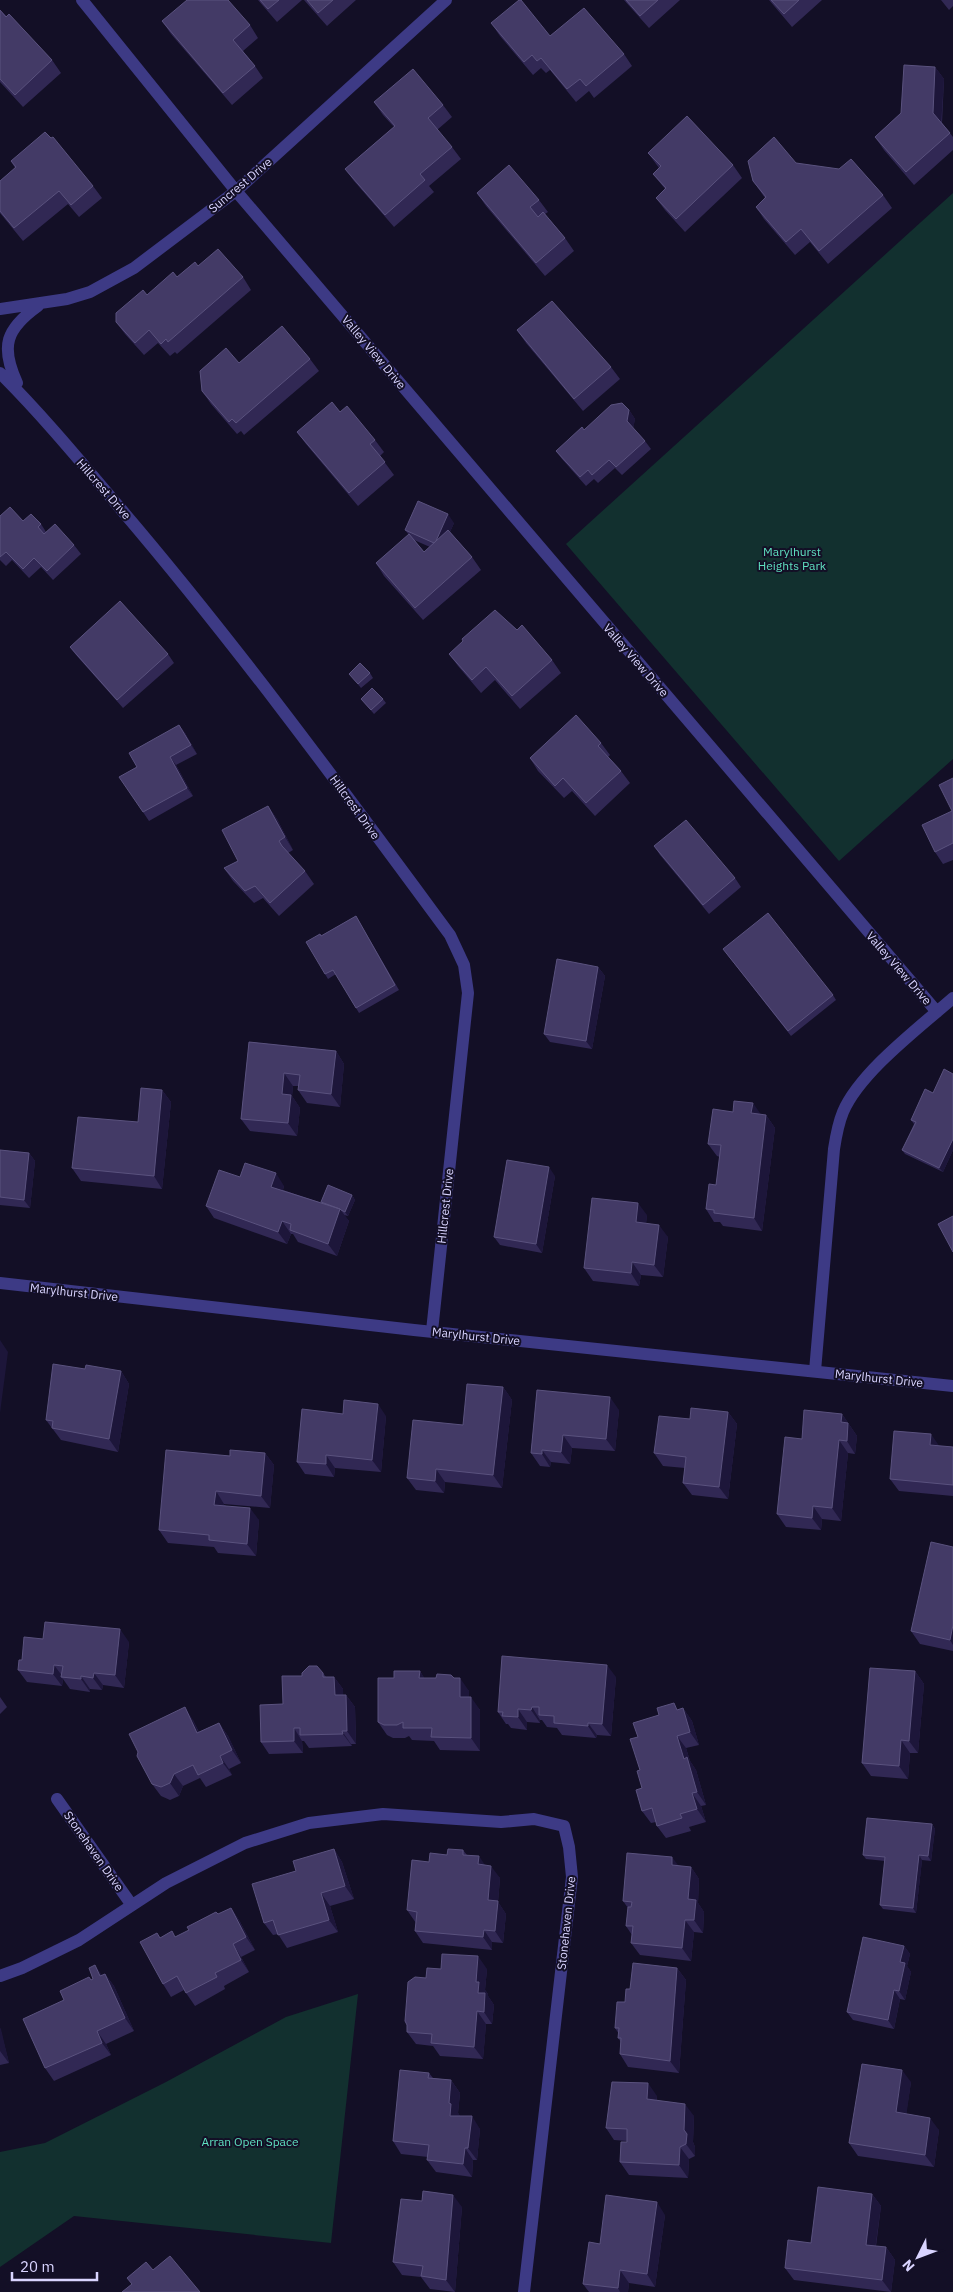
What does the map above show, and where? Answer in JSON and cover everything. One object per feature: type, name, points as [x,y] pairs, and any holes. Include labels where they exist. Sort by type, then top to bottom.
[{"type":"street","name":"Valley View Drive","points":[[82,0],[236,191],[937,1012],[871,1072],[848,1104],[837,1128],[815,1371]]},
{"type":"street","name":"Suncrest Drive","points":[[0,309],[40,304],[90,292],[117,279],[236,191],[446,0]]},
{"type":"street","points":[[32,405],[10,373],[3,356],[9,329],[40,304]]},
{"type":"street","name":"Hillcrest Drive","points":[[0,373],[32,405],[151,544],[270,691],[450,935],[464,965],[468,993],[432,1331]]},
{"type":"street","points":[[937,1012],[953,998]]},
{"type":"street","name":"Marylhurst Drive","points":[[0,1283],[953,1386]]},
{"type":"street","name":"Stonehaven Drive","points":[[57,1799],[131,1904]]},
{"type":"street","name":"Stonehaven Drive","points":[[0,1976],[22,1968],[79,1940],[131,1904],[166,1883],[245,1843],[309,1823],[383,1814],[501,1822],[534,1819],[564,1826],[569,1848],[572,1877],[524,2292]]},
{"type":"green space","name":"Marylhurst Heights Park","points":[[953,193],[953,759],[839,861],[566,544]]},
{"type":"green space","name":"Arran Open Space","points":[[358,1994],[331,2243],[74,2216],[0,2267],[0,2152],[45,2143],[166,2082],[286,2017]]},
{"type":"building","points":[[187,0],[228,0],[250,25],[233,40],[255,66],[223,93],[162,21]]},
{"type":"building","points":[[260,0],[279,0],[268,9]]},
{"type":"building","points":[[307,0],[333,0],[318,13]]},
{"type":"building","points":[[521,0],[550,36],[584,8],[624,54],[586,86],[580,79],[567,89],[541,58],[537,61],[532,55],[524,62],[491,23]]},
{"type":"building","points":[[626,0],[658,0],[640,16]]},
{"type":"building","points":[[771,0],[799,0],[784,14]]},
{"type":"building","points":[[0,10],[6,17],[9,14],[52,60],[15,95],[0,79]]},
{"type":"building","points":[[904,65],[935,67],[933,113],[950,133],[906,172],[875,137],[901,113]]},
{"type":"building","points":[[413,69],[443,105],[428,118],[452,147],[420,174],[425,180],[385,215],[345,169],[395,126],[374,102]]},
{"type":"building","points":[[687,116],[733,165],[676,219],[656,198],[666,188],[653,174],[661,166],[648,153]]},
{"type":"building","points":[[45,132],[51,138],[53,137],[93,186],[71,205],[59,191],[14,228],[0,211],[0,181],[16,167],[11,161]]},
{"type":"building","points":[[774,137],[796,163],[839,169],[851,159],[883,195],[819,251],[801,229],[786,242],[756,207],[766,197],[753,181],[748,161]]},
{"type":"building","points":[[509,165],[539,200],[530,207],[538,217],[543,212],[565,238],[536,263],[477,193]]},
{"type":"building","points":[[218,249],[243,277],[168,342],[166,339],[161,344],[149,330],[135,343],[116,322],[116,313],[143,290],[147,295],[173,272],[177,277],[195,262],[198,266]]},
{"type":"building","points":[[552,301],[611,367],[574,399],[517,330]]},
{"type":"building","points":[[282,326],[310,359],[236,423],[232,419],[229,422],[202,391],[200,371],[226,348],[239,363]]},
{"type":"building","points":[[332,402],[340,412],[347,406],[375,440],[370,444],[385,462],[349,493],[297,432]]},
{"type":"building","points":[[622,403],[629,410],[627,421],[645,441],[616,467],[609,460],[592,475],[588,470],[580,477],[556,451],[582,427],[584,430],[611,405]]},
{"type":"building","points":[[418,501],[448,514],[434,543],[405,530]]},
{"type":"building","points":[[10,507],[23,521],[31,514],[41,524],[38,527],[44,534],[55,524],[74,545],[47,571],[34,558],[23,569],[6,552],[0,557],[0,516]]},
{"type":"building","points":[[448,530],[472,557],[415,608],[376,563],[409,534],[424,552]]},
{"type":"building","points":[[120,601],[168,654],[117,700],[70,647]]},
{"type":"building","points":[[495,610],[517,630],[522,625],[552,660],[512,696],[486,667],[472,680],[449,654],[463,641],[462,639]]},
{"type":"building","points":[[360,663],[370,673],[358,684],[349,674]]},
{"type":"building","points":[[372,688],[383,699],[371,710],[361,699]]},
{"type":"building","points":[[576,715],[601,743],[598,746],[621,771],[586,803],[563,778],[555,786],[530,758]]},
{"type":"building","points":[[179,725],[191,745],[170,757],[187,788],[143,812],[119,777],[137,767],[129,753]]},
{"type":"building","points":[[953,778],[953,843],[935,852],[922,825],[952,811],[939,785]]},
{"type":"building","points":[[268,806],[285,837],[279,841],[305,871],[270,903],[255,886],[245,891],[224,868],[238,861],[222,830]]},
{"type":"building","points":[[686,820],[735,878],[703,905],[654,846]]},
{"type":"building","points":[[768,913],[833,995],[788,1031],[723,949]]},
{"type":"building","points":[[356,916],[395,985],[356,1008],[333,970],[325,974],[306,942],[320,934],[321,936]]},
{"type":"building","points":[[557,959],[598,967],[586,1041],[544,1034]]},
{"type":"building","points":[[249,1042],[336,1051],[331,1094],[298,1090],[300,1075],[284,1073],[282,1094],[291,1095],[288,1123],[241,1119]]},
{"type":"building","points":[[944,1069],[953,1074],[953,1139],[939,1168],[902,1150],[916,1122],[911,1120],[925,1089],[933,1093]]},
{"type":"building","points":[[141,1088],[162,1090],[154,1176],[72,1168],[78,1117],[138,1122]]},
{"type":"building","points":[[734,1101],[753,1103],[751,1113],[766,1115],[754,1218],[714,1213],[714,1210],[706,1209],[709,1184],[716,1185],[721,1145],[708,1144],[713,1109],[733,1112]]},
{"type":"building","points":[[0,1150],[29,1153],[24,1200],[0,1197]]},
{"type":"building","points":[[507,1160],[549,1167],[536,1244],[494,1237]]},
{"type":"building","points":[[245,1163],[276,1173],[271,1187],[340,1209],[328,1244],[290,1230],[291,1224],[282,1221],[278,1232],[206,1206],[219,1170],[240,1177]]},
{"type":"building","points":[[328,1185],[352,1195],[345,1212],[321,1202]]},
{"type":"building","points":[[592,1198],[638,1203],[636,1222],[659,1225],[654,1265],[632,1262],[631,1273],[584,1268]]},
{"type":"building","points":[[953,1216],[953,1252],[938,1224]]},
{"type":"building","points":[[53,1364],[85,1369],[86,1365],[121,1371],[109,1439],[52,1428],[53,1421],[46,1420]]},
{"type":"building","points":[[467,1384],[503,1387],[493,1475],[436,1469],[435,1481],[407,1478],[413,1420],[463,1425]]},
{"type":"building","points":[[537,1390],[610,1397],[606,1439],[563,1435],[561,1452],[542,1450],[542,1454],[531,1453]]},
{"type":"building","points":[[344,1400],[378,1404],[372,1460],[326,1455],[326,1464],[297,1462],[302,1409],[343,1414]]},
{"type":"building","points":[[691,1408],[728,1412],[719,1487],[683,1483],[686,1457],[654,1453],[659,1416],[690,1419]]},
{"type":"building","points":[[804,1410],[842,1414],[841,1422],[848,1423],[847,1441],[839,1440],[832,1508],[813,1506],[812,1518],[777,1514],[785,1437],[802,1439]]},
{"type":"building","points":[[894,1431],[931,1434],[930,1445],[953,1447],[953,1485],[890,1479]]},
{"type":"building","points":[[166,1450],[230,1456],[230,1450],[265,1453],[261,1496],[216,1491],[214,1505],[250,1508],[247,1544],[209,1540],[209,1535],[159,1530]]},
{"type":"building","points":[[931,1542],[953,1547],[953,1625],[950,1640],[911,1631]]},
{"type":"building","points":[[45,1622],[120,1629],[115,1675],[94,1673],[93,1678],[81,1676],[81,1679],[61,1677],[63,1666],[54,1665],[53,1674],[18,1670],[19,1660],[22,1660],[24,1637],[43,1639]]},
{"type":"building","points":[[502,1656],[607,1665],[602,1724],[588,1723],[588,1726],[554,1723],[554,1716],[539,1715],[539,1707],[532,1707],[531,1710],[518,1709],[518,1717],[502,1716],[503,1712],[498,1712]]},
{"type":"building","points":[[309,1666],[317,1666],[323,1673],[323,1677],[334,1677],[335,1695],[346,1695],[347,1731],[342,1731],[343,1734],[300,1735],[300,1728],[294,1728],[294,1741],[261,1742],[260,1705],[283,1704],[282,1676],[302,1676],[302,1673]]},
{"type":"building","points":[[870,1668],[915,1671],[909,1741],[901,1740],[899,1766],[862,1763]]},
{"type":"building","points":[[394,1671],[420,1671],[419,1678],[436,1678],[437,1674],[460,1678],[460,1697],[471,1697],[471,1738],[431,1737],[432,1728],[403,1728],[403,1722],[397,1725],[384,1725],[378,1722],[378,1678],[394,1678]]},
{"type":"building","points":[[674,1703],[677,1710],[683,1708],[690,1732],[677,1736],[684,1759],[687,1757],[697,1792],[692,1793],[697,1809],[680,1814],[682,1818],[657,1826],[652,1808],[642,1811],[636,1790],[642,1788],[637,1771],[640,1770],[630,1739],[638,1737],[633,1723],[659,1715],[657,1708]]},
{"type":"building","points":[[185,1707],[197,1733],[219,1723],[232,1750],[220,1756],[223,1763],[198,1775],[193,1765],[174,1774],[170,1783],[161,1787],[152,1784],[137,1756],[138,1752],[129,1734]]},
{"type":"building","points":[[867,1818],[932,1824],[928,1856],[919,1855],[913,1908],[880,1905],[885,1857],[863,1855]]},
{"type":"building","points":[[334,1849],[345,1886],[321,1893],[329,1920],[278,1935],[273,1920],[264,1923],[252,1884],[296,1871],[293,1861]]},
{"type":"building","points":[[448,1849],[463,1850],[463,1855],[479,1856],[478,1864],[491,1866],[488,1900],[498,1901],[495,1931],[484,1930],[483,1937],[415,1931],[417,1912],[407,1910],[412,1860],[429,1862],[430,1853],[447,1855]]},
{"type":"building","points":[[627,1853],[672,1857],[672,1865],[691,1867],[688,1899],[696,1900],[694,1920],[685,1920],[682,1948],[631,1943],[633,1926],[626,1926],[628,1907],[631,1907],[632,1902],[623,1901]]},
{"type":"building","points":[[231,1908],[246,1937],[233,1944],[241,1960],[215,1973],[217,1977],[186,1993],[177,1976],[163,1984],[140,1942],[157,1933],[160,1938],[172,1931],[175,1937],[189,1930],[187,1927],[216,1912],[218,1914]]},
{"type":"building","points":[[863,1937],[904,1946],[900,1962],[905,1963],[899,1991],[894,1990],[888,2020],[847,2012]]},
{"type":"building","points":[[442,1954],[478,1956],[476,1982],[479,1982],[478,1993],[485,1993],[484,2012],[477,2011],[474,2047],[431,2043],[432,2034],[407,2032],[405,2021],[408,1982],[415,1977],[426,1978],[427,1968],[441,1969]]},
{"type":"building","points":[[633,1963],[677,1968],[670,2061],[620,2054],[621,2038],[618,2038],[619,2028],[615,2028],[617,2002],[625,2002],[626,1989],[630,1989]]},
{"type":"building","points":[[95,1965],[100,1976],[105,1974],[125,2018],[97,2031],[102,2043],[45,2068],[23,2019],[64,2000],[60,1991],[89,1977],[91,1980],[93,1979],[89,1968]]},
{"type":"building","points":[[862,2064],[902,2070],[896,2112],[930,2118],[925,2155],[849,2143]]},
{"type":"building","points":[[400,2070],[429,2073],[428,2078],[451,2080],[450,2116],[472,2116],[468,2148],[465,2148],[463,2164],[427,2160],[429,2145],[393,2141]]},
{"type":"building","points":[[612,2082],[648,2083],[647,2099],[685,2104],[684,2130],[687,2134],[686,2144],[680,2147],[679,2165],[620,2162],[621,2142],[627,2142],[627,2129],[606,2128]]},
{"type":"building","points":[[818,2187],[872,2194],[866,2245],[886,2247],[882,2280],[785,2268],[788,2240],[811,2243]]},
{"type":"building","points":[[423,2191],[453,2195],[446,2280],[421,2276],[423,2266],[393,2262],[401,2199],[422,2201]]},
{"type":"building","points":[[606,2195],[657,2202],[647,2274],[620,2270],[618,2288],[583,2284],[589,2242],[600,2244]]},
{"type":"building","points":[[170,2256],[200,2292],[122,2292],[132,2284],[127,2278],[146,2262],[153,2270]]}]
